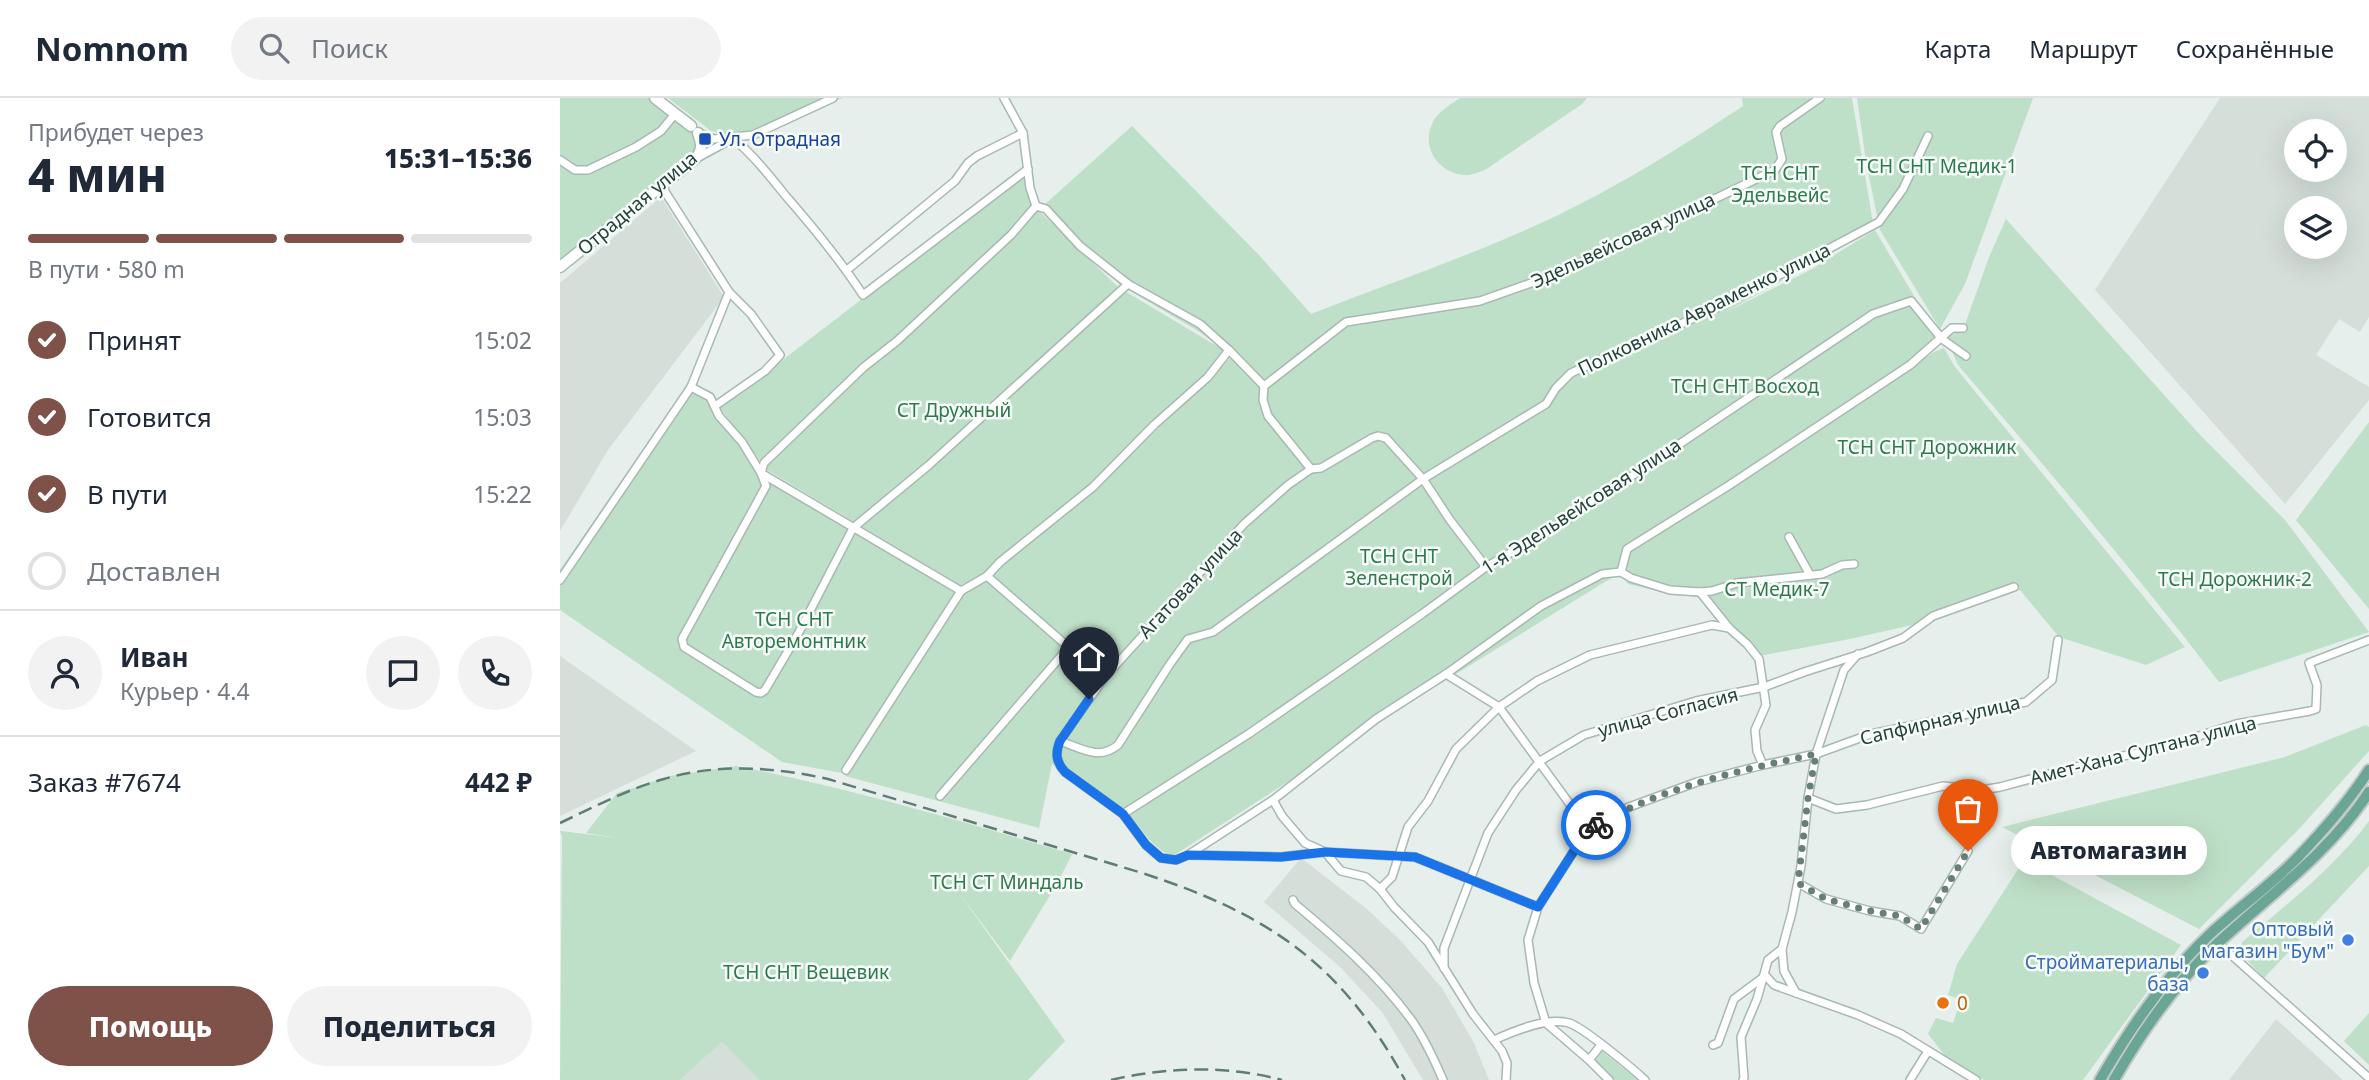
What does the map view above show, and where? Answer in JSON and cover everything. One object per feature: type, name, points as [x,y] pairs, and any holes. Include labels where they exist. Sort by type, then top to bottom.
[{"type":"main road","points":[[655,98],[695,130]]},
{"type":"main road","name":"Отрадная улица","points":[[560,267],[695,159],[701,152],[702,143],[695,130]]},
{"type":"main road","points":[[2101,1080],[2141,1016],[2172,974],[2209,935],[2297,858],[2337,814],[2369,770]]},
{"type":"main road","points":[[2114,1080],[2157,1013],[2192,969],[2305,867],[2369,792]]},
{"type":"street","points":[[695,130],[713,139],[753,135],[833,98]]},
{"type":"street","points":[[1004,98],[1023,132],[1030,188],[1036,206]]},
{"type":"street","name":"Эдельвейсовая улица","points":[[1264,386],[1346,322],[1480,301],[1531,283],[1585,261],[1775,170],[1782,159],[1776,132],[1780,126],[1820,98]]},
{"type":"street","points":[[560,160],[575,170],[588,170],[662,131],[675,114]]},
{"type":"street","points":[[847,270],[955,181],[968,163],[1023,132]]},
{"type":"street","name":"Полковника Авраменко улица","points":[[1060,741],[1095,754],[1112,751],[1188,639],[1213,632],[1423,479],[1546,404],[1556,388],[1571,373],[1721,306],[1879,222],[1903,189],[1928,136]]},
{"type":"street","points":[[695,159],[733,138]]},
{"type":"street","points":[[733,138],[747,149],[847,270],[863,295],[1028,169]]},
{"type":"street","points":[[662,187],[729,292],[751,314],[780,355],[765,371],[715,406]]},
{"type":"street","points":[[1036,206],[1045,209],[1080,246],[1128,284],[1200,324],[1229,350],[1264,386],[1263,400],[1268,416],[1311,469]]},
{"type":"street","points":[[761,473],[764,463],[864,367],[897,341],[1011,235],[1036,206]]},
{"type":"street","points":[[691,387],[710,397],[719,416],[742,442],[766,486],[682,639],[684,647],[761,693],[798,634],[853,528],[929,465],[1128,284]]},
{"type":"street","points":[[560,580],[691,387],[729,292]]},
{"type":"street","name":"1-я Эдельвейсовая улица","points":[[1123,814],[1250,733],[1486,568],[1567,519],[1873,314],[1911,301],[1942,339],[1966,356]]},
{"type":"street","points":[[1621,572],[1627,549],[1910,365],[1952,328],[1963,327]]},
{"type":"street","points":[[846,770],[961,591],[987,576],[1000,562],[1093,487],[1154,425],[1208,377],[1229,350]]},
{"type":"street","name":"Агатовая улица","points":[[1060,741],[1104,678],[1244,524],[1288,485],[1311,469],[1321,468],[1378,436],[1386,438],[1423,479],[1486,568]]},
{"type":"street","points":[[761,473],[961,591]]},
{"type":"street","points":[[1789,537],[1810,575]]},
{"type":"street","points":[[1060,741],[1058,764],[1065,772],[1123,814],[1146,845],[1161,858],[1176,860],[1273,800],[1376,719],[1446,674],[1541,606],[1602,574],[1621,572],[1631,578],[1670,590],[1700,592],[1737,583],[1822,574],[1842,565],[1854,564]]},
{"type":"street","points":[[987,576],[1104,678]]},
{"type":"street","name":"улица Согласия","points":[[1444,968],[1444,948],[1488,833],[1516,790],[1540,761],[1584,734],[1696,701],[1764,687],[1903,638],[1933,616],[2014,587]]},
{"type":"street","points":[[1700,592],[1728,628],[1747,644],[1759,659],[1766,705],[1755,730],[1757,751],[1763,765]]},
{"type":"street","points":[[1380,888],[1392,877],[1408,827],[1428,801],[1456,749],[1499,707],[1537,681],[1590,655],[1712,625],[1728,628]]},
{"type":"street","name":"Сапфирная улица","points":[[1546,1023],[1534,984],[1528,940],[1538,907],[1588,829],[1629,807],[1697,782],[1816,754],[1871,734],[2026,702],[2052,680],[2058,640]]},
{"type":"street","name":"Амет-Хана Султана улица","points":[[1808,798],[1836,808],[1867,805],[1942,786],[1982,790],[2000,787],[2102,760],[2159,749],[2236,724],[2316,709],[2317,685],[2309,663],[2369,640]]},
{"type":"street","points":[[940,796],[970,765],[1068,648]]},
{"type":"street","points":[[1796,993],[1784,971],[1782,949],[1798,883],[1816,754],[1844,670],[1858,654]]},
{"type":"street","points":[[1446,674],[1499,707],[1588,829]]},
{"type":"street","points":[[1273,800],[1282,816],[1305,843],[1325,852],[1342,871],[1367,877],[1428,942],[1473,1014],[1502,1051],[1507,1063],[1506,1080]]},
{"type":"street","points":[[1798,883],[1826,899],[1900,916],[1921,929],[1968,851]]},
{"type":"street","points":[[1188,855],[1281,857],[1325,852],[1415,857],[1538,907]]},
{"type":"street","points":[[1293,900],[1351,953],[1411,1019],[1433,1055],[1443,1080]]},
{"type":"street","points":[[2218,943],[2369,1078]]},
{"type":"street","points":[[1745,1079],[1741,1037],[1765,975],[1768,960],[1782,949]]},
{"type":"street","points":[[1765,975],[1774,985],[1858,1015],[1901,1034],[1976,1080]]},
{"type":"street","points":[[1713,1045],[1718,1043],[1734,999],[1765,975]]},
{"type":"street","points":[[1494,1040],[1518,1029],[1546,1023],[1570,1023],[1644,1080]]},
{"type":"street","points":[[1546,1023],[1609,1080]]},
{"type":"street","points":[[1589,1060],[1601,1045]]},
{"type":"street","points":[[1910,1080],[1928,1051]]},
{"type":"shaded area","points":[[2220,98],[2369,98],[2369,317],[2360,332],[2339,319],[2316,355],[2369,387],[2369,400],[2285,504],[2095,290]]},
{"type":"shaded area","points":[[661,197],[724,297],[608,450],[560,531],[560,283]]},
{"type":"shaded area","points":[[560,656],[696,751],[560,816]]},
{"type":"shaded area","points":[[1301,858],[1367,909],[1400,940],[1442,988],[1474,1043],[1489,1080],[1423,1080],[1382,1012],[1339,966],[1264,902]]},
{"type":"shaded area","points":[[2276,1019],[2343,1080],[2229,1080]]},
{"type":"shaded area","points":[[722,1042],[759,1080],[680,1080]]},
{"type":"green space","points":[[560,98],[654,98],[691,126],[702,143],[695,159],[560,267]]},
{"type":"green space","points":[[668,98],[843,98],[735,138],[711,131]]},
{"type":"green space","points":[[1460,98],[1587,98],[1485,170],[1467,175],[1447,170],[1440,164],[1434,158],[1429,142],[1434,120]]},
{"type":"green space","points":[[1742,98],[1852,98],[1874,229],[1724,313],[1812,269],[1875,230],[1942,343],[1718,496],[1934,352],[1944,348],[1955,367],[2185,647],[2146,665],[2059,637],[2020,590],[1912,625],[1759,656],[1699,597],[1628,584],[1621,572],[1430,690],[1173,856],[1159,849],[1131,818],[1116,806],[1052,764],[1039,828],[845,776],[963,594],[985,581],[1106,479],[1233,355],[1120,285],[1043,206],[1132,126],[1259,255],[1311,314],[1476,251],[1558,215],[1639,172],[1692,139],[1743,106]]},
{"type":"green space","name":"ТСН СНТ Медик-1","points":[[1857,98],[2033,98],[1965,284],[1940,329],[1880,230],[1866,162]]},
{"type":"green space","name":"СТ Дружный","points":[[1025,174],[1038,210],[1118,287],[1225,351],[1198,382],[1109,468],[984,575],[960,585],[767,470],[720,408]]},
{"type":"green space","name":"ТСН Дорожник-2","points":[[2006,219],[2201,436],[2285,520],[2369,632],[2219,682],[2058,482],[1958,365],[1946,338],[1954,330],[1963,330],[1989,257]]},
{"type":"green space","name":"ТСН СНТ Авторемонтник","points":[[686,386],[707,399],[711,409],[769,482],[958,592],[842,773],[782,762],[560,610],[560,570]]},
{"type":"green space","points":[[2369,422],[2369,609],[2296,520]]},
{"type":"green space","points":[[2366,725],[2369,727],[2369,751],[2299,829],[2199,929],[2002,827],[2285,757]]},
{"type":"green space","name":"ТСН СНТ Вещевик","points":[[736,766],[947,817],[1072,854],[1010,961],[959,893],[1065,1041],[1028,1080],[759,1080],[722,1042],[680,1080],[560,1080],[560,831],[619,838],[586,833],[617,793],[670,776]]},
{"type":"green space","points":[[2369,821],[2369,866],[2264,978],[2239,952],[2242,942],[2341,855]]},
{"type":"green space","points":[[2024,860],[2181,945],[2083,1080],[1984,1080],[1946,1057],[1928,1034],[1936,1018],[1953,1023],[1961,1000],[1948,995],[1957,964]]},
{"type":"green space","points":[[2369,1013],[2369,1065],[2344,1041]]},
{"type":"green space","points":[[1602,1051],[1638,1080],[1614,1080],[1595,1061]]},
{"type":"railway","points":[[560,823],[624,793],[664,779],[705,771],[746,768],[828,779],[1139,872],[1225,905],[1262,924],[1295,947],[1326,973],[1354,1003],[1405,1080]]},
{"type":"railway","points":[[1111,1080],[1175,1070],[1240,1072],[1282,1080]]},
{"type":"way so far","points":[[1596,825],[1629,807],[1697,782],[1816,754],[1798,883],[1826,899],[1900,916],[1921,929],[1968,851]]},
{"type":"place","name":"Ул. Отрадная","points":[[705,139]]},
{"type":"place","name":"Автомагазин","points":[[1968,851]]},
{"type":"place","name":"Оптовый магазин \"Бум\"","points":[[2348,940]]},
{"type":"place","name":"Стройматериалы, база","points":[[2203,973]]},
{"type":"place","name":"0","points":[[1943,1003]]},
{"type":"route","points":[[1089,699],[1060,741],[1058,764],[1123,814],[1146,845],[1161,858],[1176,860],[1188,855],[1281,857],[1325,852],[1415,857],[1538,907],[1588,829],[1596,825]]},
{"type":"park label","name":"ТСН СНТ Эдельвейс","points":[[1780,184]]},
{"type":"park label","name":"ТСН СНТ Восход","points":[[1745,386]]},
{"type":"park label","name":"ТСН СНТ Дорожник","points":[[1927,447]]},
{"type":"park label","name":"ТСН СНТ Зеленстрой","points":[[1399,567]]},
{"type":"park label","name":"СТ Медик-7","points":[[1777,589]]},
{"type":"park label","name":"ТСН СТ Миндаль","points":[[1007,882]]}]
